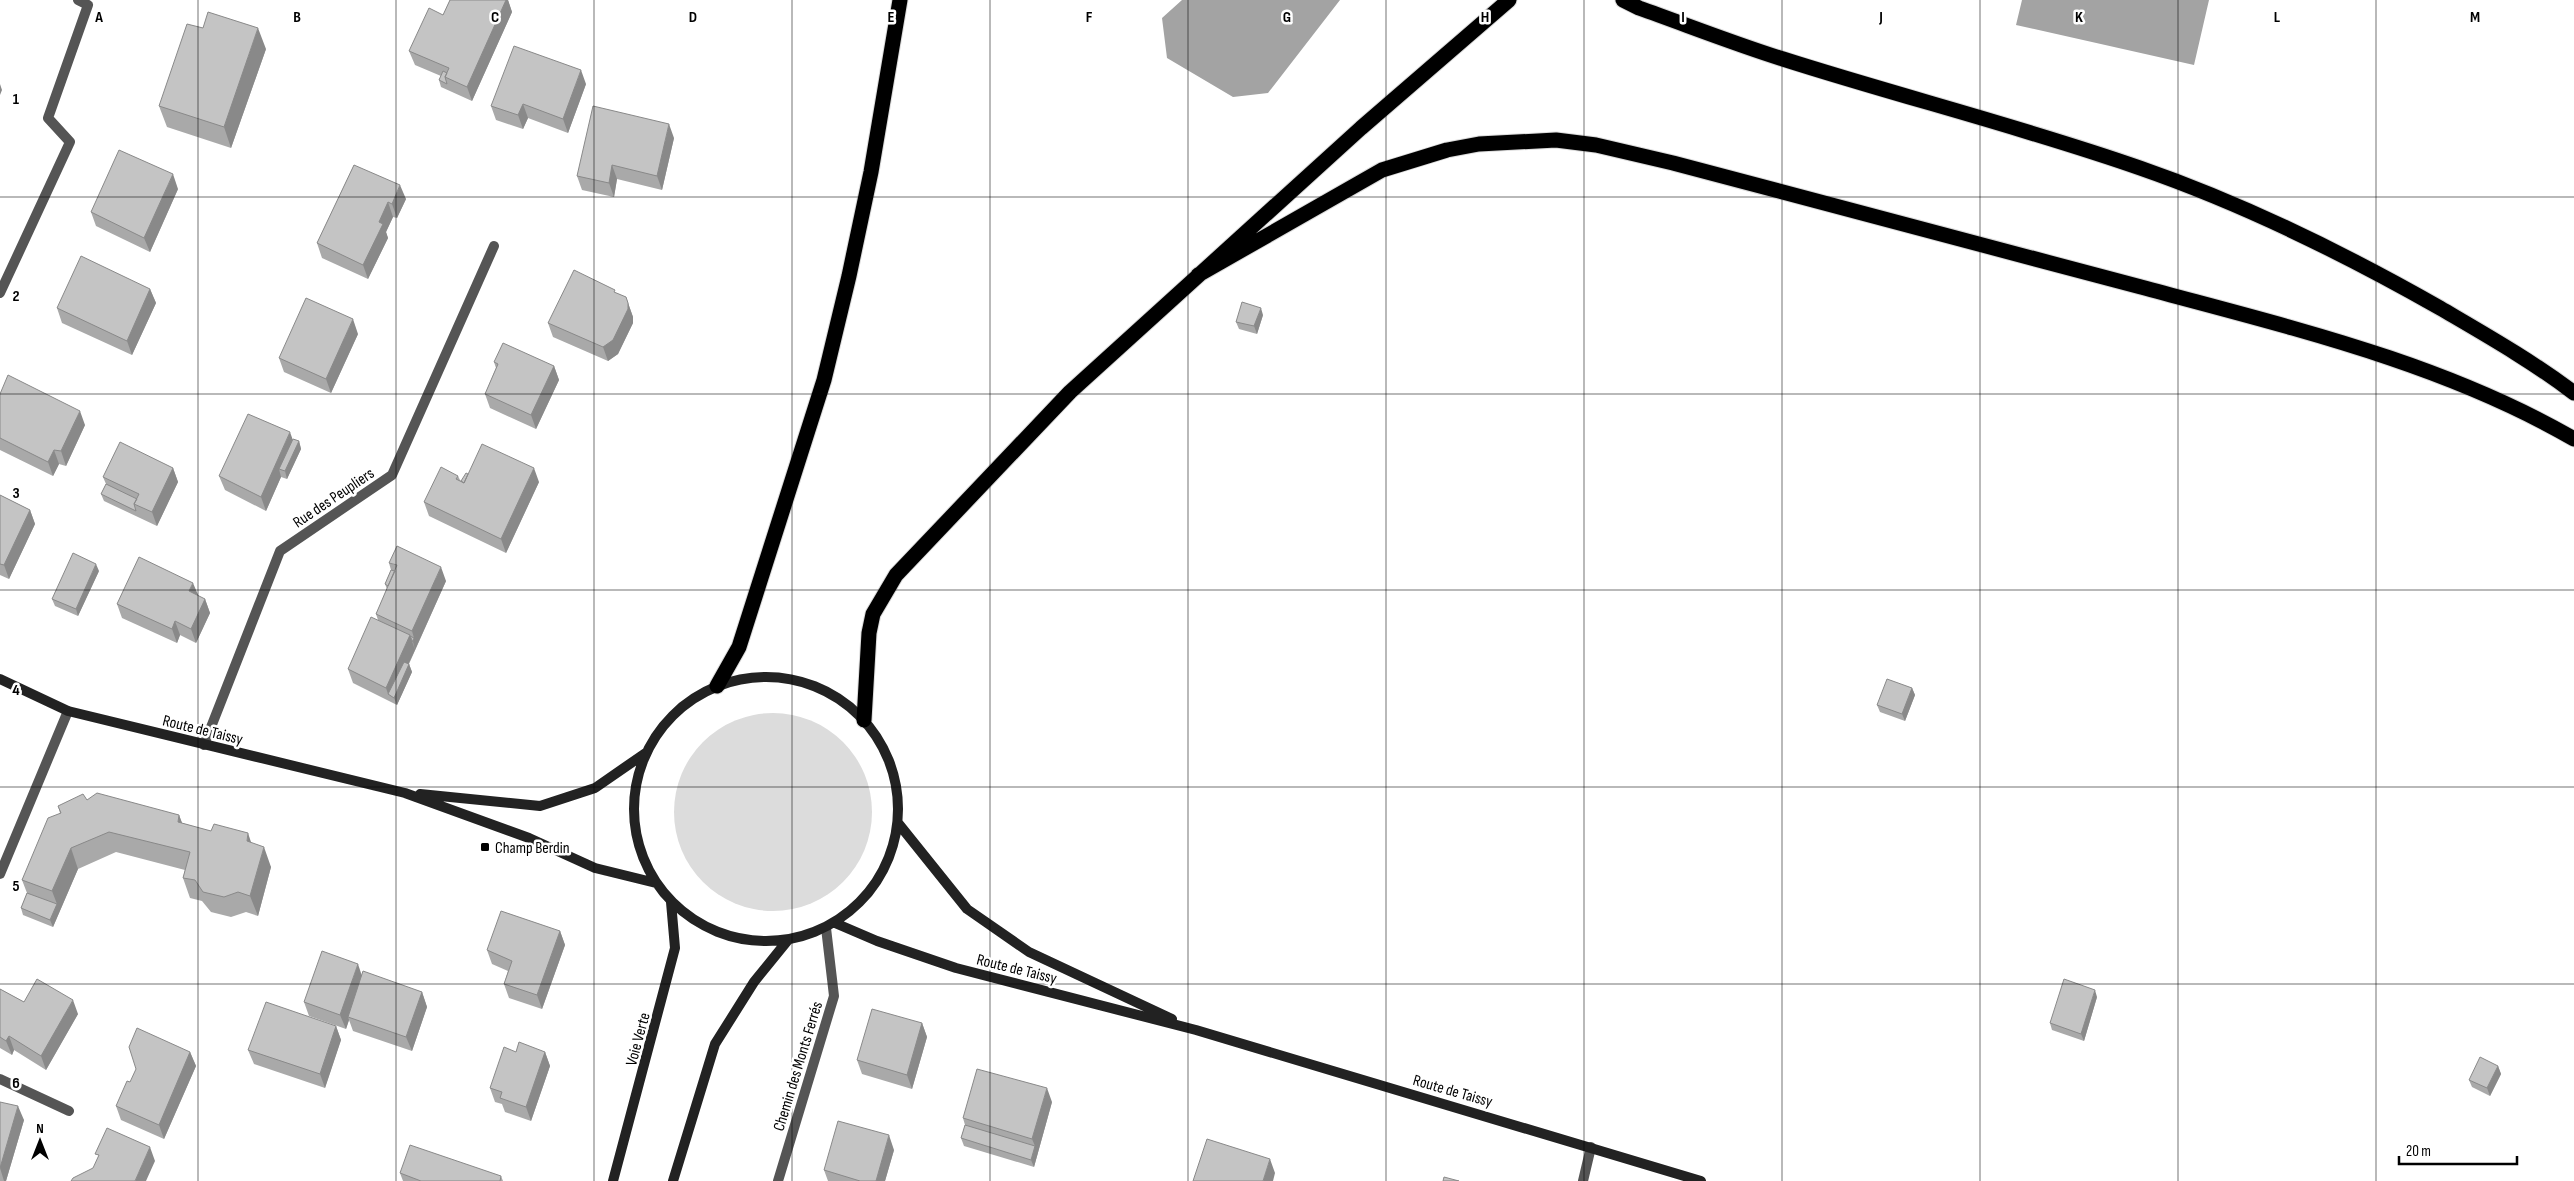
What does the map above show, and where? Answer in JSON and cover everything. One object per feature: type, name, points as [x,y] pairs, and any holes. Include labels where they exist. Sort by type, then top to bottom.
[{"type":"highway","points":[[717,686],[739,647],[824,380],[871,172],[900,0]]},
{"type":"highway","points":[[864,720],[869,633],[880,600],[896,575],[1070,392],[1361,128],[1509,0]]},
{"type":"highway","points":[[1624,0],[1639,8],[1783,59],[2053,139],[2142,168],[2231,204],[2322,245],[2412,293],[2501,343],[2574,393]]},
{"type":"highway","points":[[1198,275],[1382,170],[1418,158],[1479,144],[1520,140],[1556,140],[1596,145],[1683,166],[2320,335],[2479,391],[2530,414],[2574,439]]},
{"type":"street","points":[[0,293],[70,142],[48,118],[88,5],[78,0]]},
{"type":"street","name":"Rue des Peupliers","points":[[204,744],[280,551],[392,475],[494,246]]},
{"type":"street","points":[[748,678],[780,678],[803,683],[840,699],[864,720],[885,750],[897,786],[898,822],[892,852],[878,880],[859,904],[830,925],[788,940],[746,940],[705,927],[671,902],[656,883],[640,852],[634,819],[636,784],[647,752],[664,724],[688,702],[717,686],[748,678]]},
{"type":"street","name":"Route de Taissy","points":[[0,679],[68,711],[405,793],[529,838],[595,868],[656,883]]},
{"type":"street","points":[[0,874],[68,711]]},
{"type":"street","name":"Route de Taissy","points":[[405,793],[540,806],[595,788],[647,752]]},
{"type":"street","name":"Route de Taissy","points":[[898,822],[967,909],[1021,947],[1196,1030]]},
{"type":"street","name":"Voie Verte","points":[[613,1181],[675,948],[671,902]]},
{"type":"street","name":"Route de Taissy","points":[[830,925],[956,968],[1196,1030],[1701,1181]]},
{"type":"street","name":"Chemin des Monts Ferrés","points":[[778,1181],[834,996],[830,925]]},
{"type":"street","points":[[673,1181],[715,1044],[754,982],[788,940]]},
{"type":"street","points":[[0,1079],[69,1111]]},
{"type":"street","points":[[1583,1181],[1591,1147]]},
{"type":"shaded area","points":[[1182,0],[1340,0],[1268,93],[1233,97],[1167,58],[1162,18]]},
{"type":"shaded area","points":[[2022,0],[2209,0],[2194,65],[2016,25]]},
{"type":"shaded area","points":[[763,713],[783,713],[811,720],[836,735],[850,749],[865,774],[872,802],[872,822],[865,850],[850,875],[836,889],[811,904],[802,907],[783,911],[763,911],[735,904],[710,889],[696,875],[681,850],[678,841],[674,822],[674,802],[681,774],[696,749],[710,735],[735,720],[744,717]]},
{"type":"building","points":[[450,0],[506,0],[467,87],[445,77],[449,68],[409,51],[429,8],[443,15]]},
{"type":"building","points":[[208,12],[258,28],[224,127],[159,106],[187,24],[203,28]]},
{"type":"building","points":[[514,46],[581,70],[563,119],[523,104],[518,115],[491,106]]},
{"type":"building","points":[[443,71],[447,73],[445,77],[447,84],[439,80]]},
{"type":"building","points":[[593,106],[669,124],[657,176],[612,165],[609,183],[577,176]]},
{"type":"building","points":[[119,150],[173,174],[144,238],[91,212]]},
{"type":"building","points":[[354,165],[400,185],[392,204],[388,202],[379,222],[383,224],[363,265],[317,243]]},
{"type":"building","points":[[81,256],[150,289],[127,341],[57,308]]},
{"type":"building","points":[[574,270],[626,297],[628,309],[613,340],[603,347],[548,323]]},
{"type":"building","points":[[306,298],[353,319],[326,379],[279,358]]},
{"type":"building","points":[[1242,302],[1261,308],[1254,326],[1236,322]]},
{"type":"building","points":[[503,343],[554,366],[531,415],[485,394],[498,364],[494,362]]},
{"type":"building","points":[[8,375],[80,411],[61,451],[54,450],[48,462],[0,438],[0,394]]},
{"type":"building","points":[[248,414],[290,432],[261,497],[219,476]]},
{"type":"building","points":[[293,439],[299,441],[285,471],[279,469]]},
{"type":"building","points":[[120,442],[173,468],[152,512],[134,504],[139,494],[103,477]]},
{"type":"building","points":[[482,444],[534,468],[501,539],[424,502],[441,467],[458,476],[456,479],[464,483]]},
{"type":"building","points":[[466,473],[468,474],[464,483],[461,481]]},
{"type":"building","points":[[106,484],[137,499],[134,504],[136,511],[101,494]]},
{"type":"building","points":[[0,495],[30,510],[4,565],[0,564]]},
{"type":"building","points":[[397,546],[441,567],[412,631],[376,614],[397,565],[389,563]]},
{"type":"building","points":[[73,553],[96,564],[76,609],[52,599]]},
{"type":"building","points":[[139,557],[193,583],[189,591],[205,599],[191,629],[175,621],[172,629],[117,604]]},
{"type":"building","points":[[391,570],[395,571],[388,586],[385,584]]},
{"type":"building","points":[[371,617],[410,635],[386,688],[348,669]]},
{"type":"building","points":[[404,662],[409,664],[394,698],[388,694]]},
{"type":"building","points":[[1887,679],[1912,688],[1902,714],[1877,705]]},
{"type":"building","points":[[97,793],[179,815],[178,822],[211,831],[214,824],[248,833],[247,841],[264,847],[250,896],[238,892],[224,897],[203,892],[195,880],[183,878],[190,852],[109,832],[71,848],[52,891],[22,880],[48,818],[61,813],[58,806],[83,794],[87,800]]},
{"type":"building","points":[[27,893],[57,904],[50,920],[21,908]]},
{"type":"building","points":[[501,911],[560,931],[537,995],[504,984],[512,961],[487,950]]},
{"type":"building","points":[[322,951],[358,964],[340,1015],[304,1002]]},
{"type":"building","points":[[363,971],[422,992],[406,1037],[348,1017]]},
{"type":"building","points":[[37,979],[73,1000],[41,1056],[9,1036],[6,1041],[0,1037],[0,989],[24,1002]]},
{"type":"building","points":[[2064,979],[2095,990],[2081,1034],[2050,1023]]},
{"type":"building","points":[[266,1002],[336,1026],[320,1074],[248,1050]]},
{"type":"building","points":[[872,1009],[922,1023],[907,1075],[857,1060]]},
{"type":"building","points":[[137,1028],[190,1052],[159,1125],[116,1106],[127,1081],[130,1082],[136,1069],[129,1047]]},
{"type":"building","points":[[519,1042],[545,1052],[526,1107],[500,1098],[502,1092],[490,1088],[504,1047],[516,1052]]},
{"type":"building","points":[[2480,1057],[2498,1066],[2487,1088],[2469,1080]]},
{"type":"building","points":[[977,1069],[1047,1088],[1032,1139],[963,1118]]},
{"type":"building","points":[[0,1102],[18,1106],[0,1168]]},
{"type":"building","points":[[838,1121],[889,1135],[876,1181],[860,1181],[824,1170]]},
{"type":"building","points":[[965,1125],[1035,1146],[1031,1160],[961,1138]]},
{"type":"building","points":[[107,1128],[150,1147],[135,1181],[71,1181],[73,1178],[93,1168],[99,1155],[95,1154]]},
{"type":"building","points":[[1207,1139],[1270,1159],[1263,1181],[1193,1181]]},
{"type":"building","points":[[410,1145],[501,1176],[500,1181],[421,1181],[400,1173]]},
{"type":"building","points":[[1444,1177],[1459,1181],[1443,1181]]},
{"type":"place","name":"Champ Berdin","points":[[485,847]]}]
